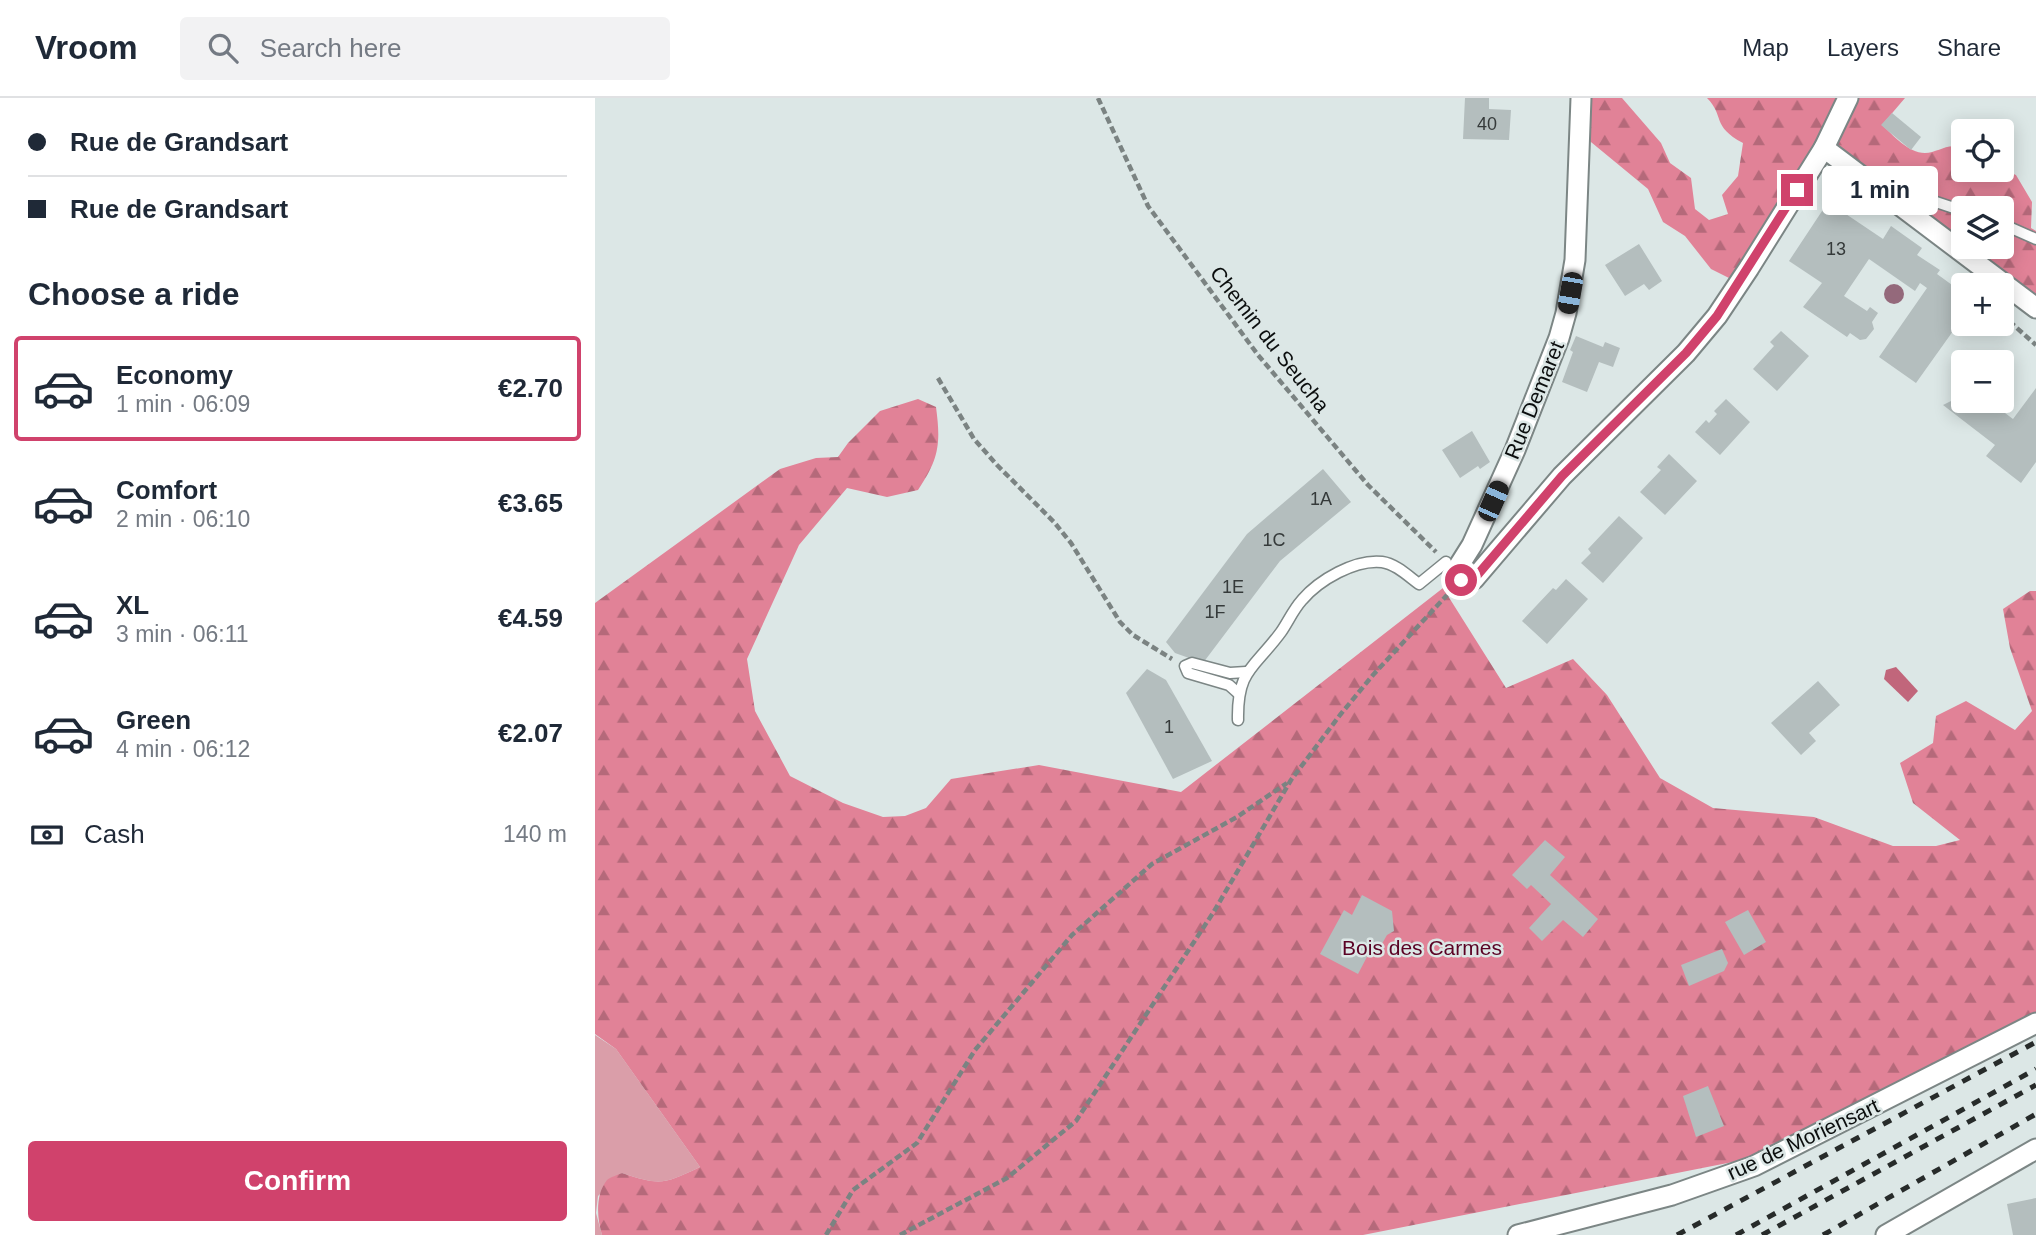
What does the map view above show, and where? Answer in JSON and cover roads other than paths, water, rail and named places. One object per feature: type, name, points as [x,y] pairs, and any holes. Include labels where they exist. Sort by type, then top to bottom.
[{"type":"street","name":"Rue Demaret","points":[[1455,569],[1472,545],[1515,450],[1559,338],[1566,313],[1575,260],[1581,98]]},
{"type":"street","points":[[1455,569],[1466,583],[1474,579],[1562,476],[1701,335],[1749,268],[1824,148],[1848,98]]},
{"type":"street","points":[[1824,148],[2036,308]]},
{"type":"street","name":"rue de Moriensart","points":[[1518,1235],[1672,1195],[1754,1166],[2036,1023]]},
{"type":"street","points":[[1886,1235],[2036,1149]]},
{"type":"lane","points":[[1893,199],[1933,201],[1951,207]]},
{"type":"lane","points":[[2014,229],[2036,239]]},
{"type":"lane","points":[[1238,720],[1238,693],[1246,672],[1280,633],[1302,600],[1335,574],[1359,564],[1382,562],[1399,569],[1419,584],[1455,569]]},
{"type":"lane","points":[[1238,693],[1229,685],[1188,673],[1185,666],[1192,663],[1230,673],[1246,672]]},
{"type":"railway","points":[[1677,1235],[2036,1042]]},
{"type":"railway","points":[[1736,1235],[2036,1069]]},
{"type":"railway","points":[[1762,1235],[2036,1085]]},
{"type":"railway","points":[[1823,1235],[2036,1114]]},
{"type":"park label","name":"Bois des Carmes","points":[[1422,947]]}]
